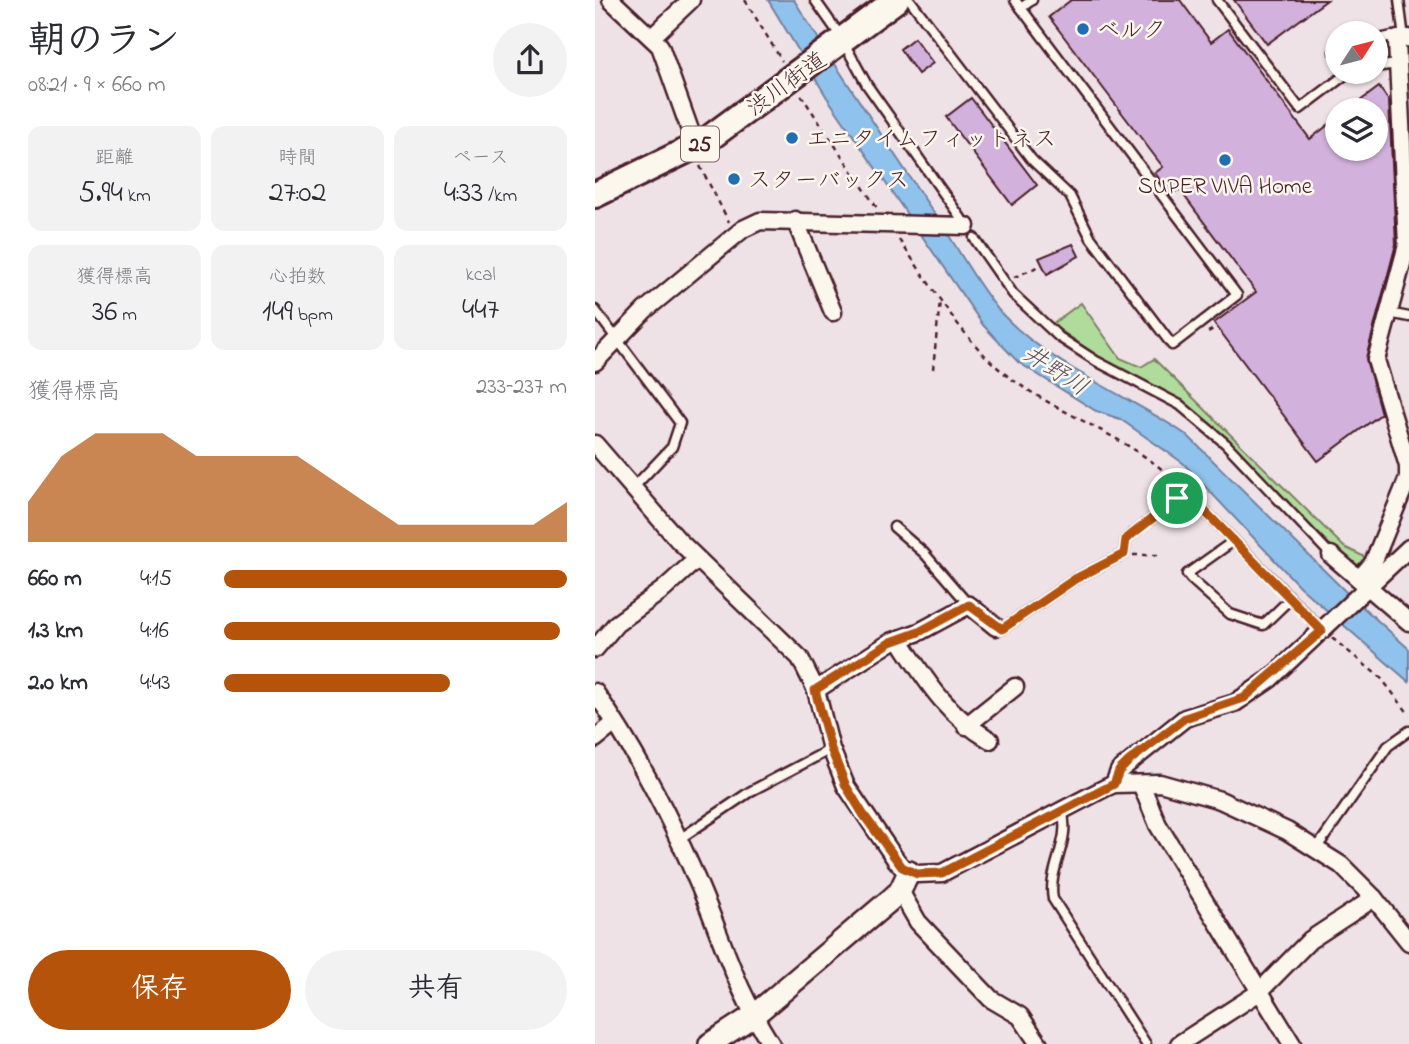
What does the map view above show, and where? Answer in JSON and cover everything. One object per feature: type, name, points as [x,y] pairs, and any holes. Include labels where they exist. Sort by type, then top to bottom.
[{"type":"main road","name":"渋川街道","points":[[595,195],[696,152],[896,0]]},
{"type":"street","points":[[611,0],[652,37],[665,59],[696,152]]},
{"type":"street","points":[[652,37],[691,0]]},
{"type":"street","points":[[1362,585],[1408,478],[1404,430],[1376,360],[1406,249],[1406,189],[1397,64],[1404,38]]},
{"type":"street","points":[[595,362],[645,310],[743,229],[760,221],[795,220],[896,231],[965,227]]},
{"type":"street","points":[[795,220],[833,312]]},
{"type":"street","points":[[595,444],[697,559],[800,658],[815,690],[831,749],[858,807],[896,860],[918,922],[991,999],[1020,1016],[1039,1044]]},
{"type":"street","points":[[1114,784],[1119,771],[1129,761],[1185,718],[1244,698],[1324,631],[1362,585],[1409,548]]},
{"type":"street","points":[[1331,555],[1362,585],[1409,622]]},
{"type":"street","points":[[595,649],[616,624],[664,589],[697,559]]},
{"type":"street","points":[[815,690],[899,639],[969,605],[996,627]]},
{"type":"street","points":[[899,639],[939,700],[966,726],[990,740]]},
{"type":"street","points":[[966,726],[1015,687]]},
{"type":"street","points":[[595,692],[615,723],[677,840],[753,1016],[771,1044]]},
{"type":"street","points":[[595,739],[615,723]]},
{"type":"street","points":[[710,1044],[753,1016],[904,881],[942,873],[1061,809],[1114,784],[1160,783],[1220,800],[1287,831],[1341,865],[1374,898],[1409,942]]},
{"type":"street","points":[[1141,784],[1158,824],[1291,1044]]},
{"type":"street","points":[[1179,1044],[1258,993],[1311,940],[1374,898]]},
{"type":"lane","points":[[815,0],[867,85],[965,227],[1025,307],[1078,351],[1180,405],[1226,444],[1331,555]]},
{"type":"lane","points":[[910,0],[1032,160],[1070,196],[1090,238],[1172,345],[1237,295],[1015,0]]},
{"type":"lane","points":[[1021,8],[1032,0]]},
{"type":"lane","points":[[1217,0],[1300,109],[1333,84]]},
{"type":"lane","points":[[1399,0],[1404,38]]},
{"type":"lane","points":[[1388,65],[1397,64]]},
{"type":"lane","points":[[595,310],[680,424],[672,447],[634,487]]},
{"type":"lane","points":[[1389,313],[1409,317]]},
{"type":"lane","points":[[996,627],[1002,629],[1075,579],[1124,554],[1126,539],[1186,492],[1289,600],[1324,631]]},
{"type":"lane","points":[[894,527],[925,553],[969,605]]},
{"type":"lane","points":[[1232,542],[1187,575],[1230,614],[1263,625],[1289,600]]},
{"type":"lane","points":[[1316,849],[1388,746],[1409,731]]},
{"type":"lane","points":[[677,840],[751,791],[831,749]]},
{"type":"lane","points":[[1061,809],[1064,838],[1052,887],[1053,899],[1146,1044]]},
{"type":"path","points":[[745,0],[881,215]]},
{"type":"path","points":[[696,152],[734,231]]},
{"type":"path","points":[[896,231],[961,327],[1010,378],[1050,405],[1149,458],[1186,492]]},
{"type":"path","points":[[1005,283],[1042,265]]},
{"type":"path","points":[[933,369],[941,298]]},
{"type":"path","points":[[1207,333],[1217,327]]},
{"type":"path","points":[[1124,554],[1161,555]]},
{"type":"path","points":[[1324,631],[1381,678],[1409,714]]},
{"type":"green space","points":[[1081,303],[1120,358],[1141,367],[1154,359],[1344,547],[1367,558],[1363,565],[1356,567],[1331,546],[1194,410],[1091,352],[1052,324]]},
{"type":"water","name":"井野川","points":[[768,0],[794,0],[977,281],[1002,314],[1022,333],[1068,366],[1188,436],[1345,591],[1409,649],[1409,682],[1300,587],[1183,463],[1120,419],[1096,411],[1018,362],[983,325],[826,96]]},
{"type":"building","points":[[1071,0],[1180,0],[1211,42],[1228,29],[1310,139],[1325,127],[1325,161],[1388,161],[1389,101],[1396,244],[1366,358],[1381,414],[1318,461],[1214,323],[1256,292],[1179,189],[1171,195],[1155,173],[1163,167],[1049,17]]},
{"type":"building","points":[[1234,0],[1327,0],[1267,44]]},
{"type":"building","points":[[914,38],[933,63],[918,74],[900,49]]},
{"type":"building","points":[[1379,87],[1387,98],[1364,98]]},
{"type":"building","points":[[971,98],[1037,185],[1012,205],[946,117]]},
{"type":"building","points":[[1073,244],[1079,256],[1047,274],[1039,258]]},
{"type":"place","name":"ベルク","points":[[1083,29]]},
{"type":"place","name":"エニタイムフィットネス","points":[[792,138]]},
{"type":"place","name":"SUPER VIVA Home","points":[[1225,160]]},
{"type":"place","name":"スターバックス","points":[[734,179]]},
{"type":"route","points":[[1186,492],[1295,607],[1322,631],[1270,679],[1244,698],[1185,718],[1129,761],[1119,771],[1114,784],[1061,809],[942,873],[917,874],[902,867],[846,786],[831,749],[815,690],[891,642],[919,632],[969,605],[1002,629],[1075,579],[1124,554],[1126,539],[1177,498],[1186,492]]}]
